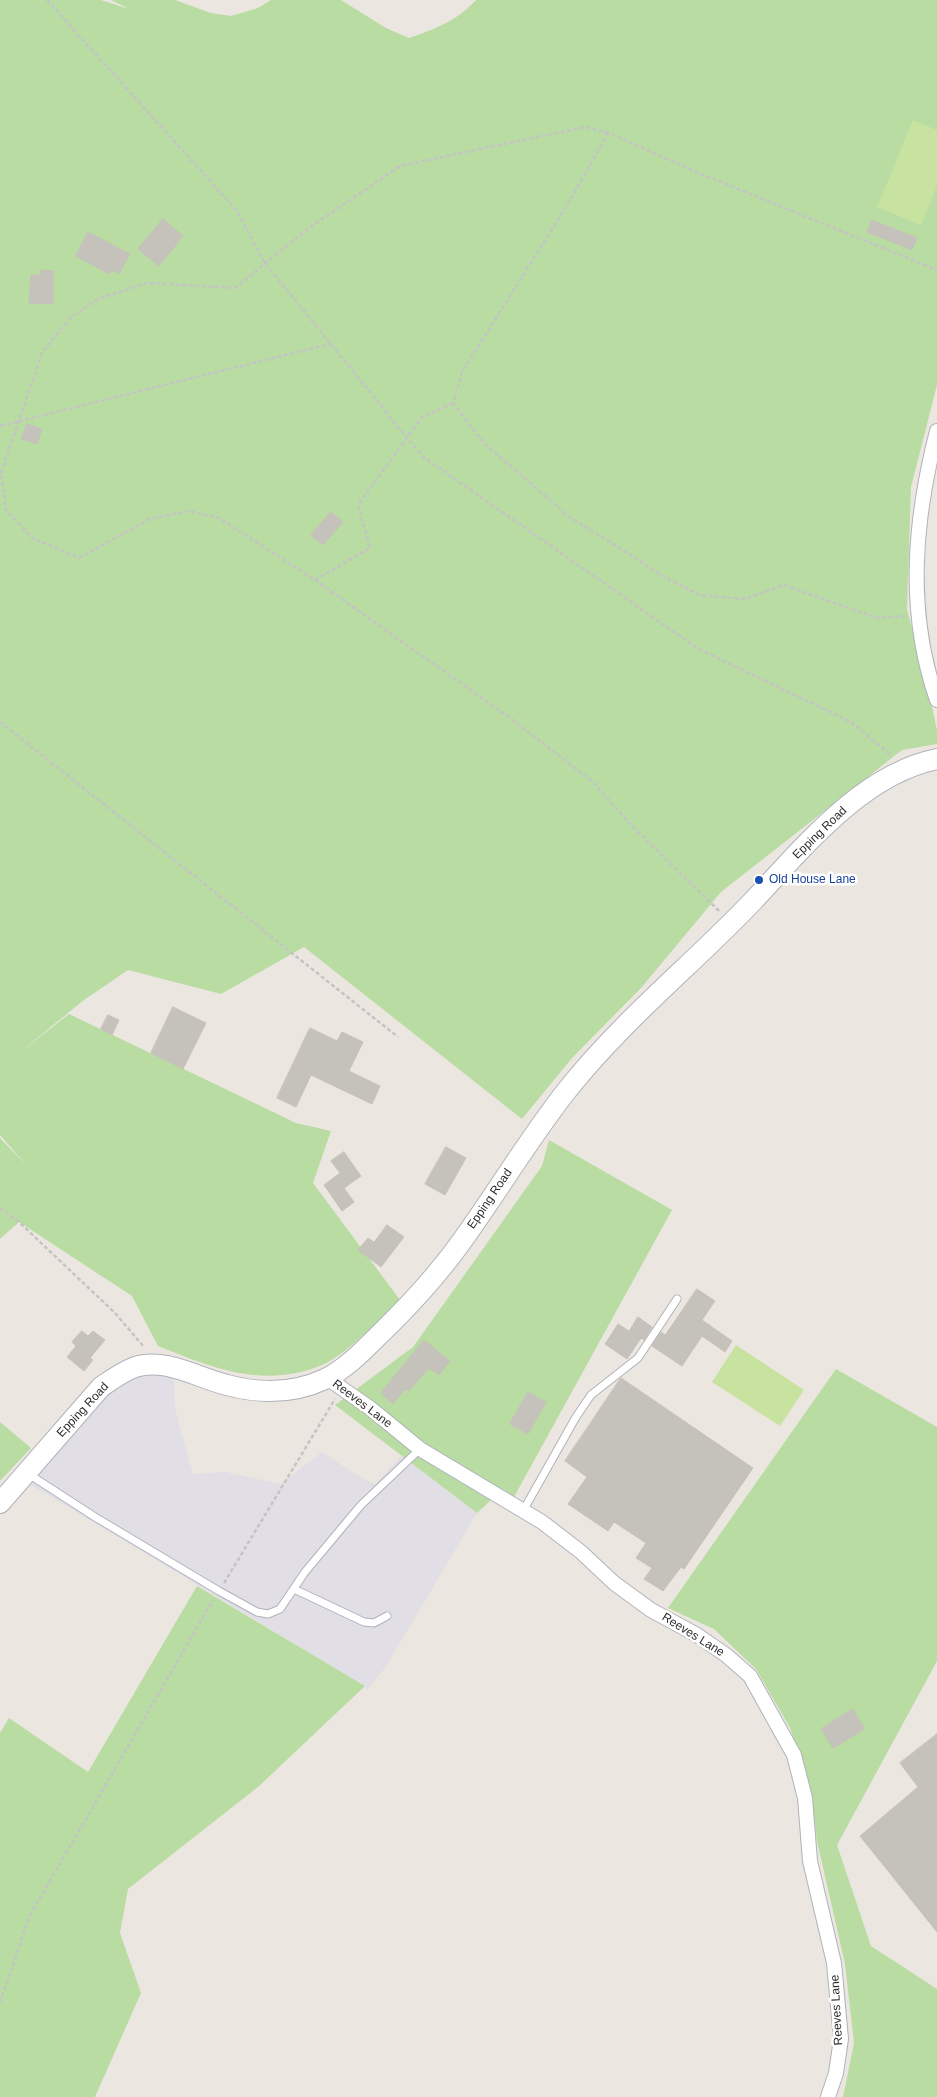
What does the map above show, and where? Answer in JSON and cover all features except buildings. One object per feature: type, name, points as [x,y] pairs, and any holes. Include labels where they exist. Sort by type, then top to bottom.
[{"type":"main road","name":"Epping Road","points":[[0,1504],[101,1387],[117,1375],[136,1367],[155,1365],[172,1367],[225,1385],[252,1391],[277,1392],[334,1384],[351,1361],[418,1296],[459,1245],[525,1146],[570,1087],[634,1015],[730,925],[822,828],[858,797],[908,770],[937,759]]},
{"type":"street","points":[[937,431],[921,509],[916,568],[917,614],[923,653],[937,700]]},
{"type":"street","name":"Reeves Lane","points":[[334,1384],[370,1408],[420,1449],[523,1511],[581,1552],[614,1583],[651,1610],[697,1635],[726,1655],[750,1676],[794,1755],[805,1798],[810,1860],[834,1963],[838,2000],[841,2039],[836,2073],[828,2097]]},
{"type":"lane","points":[[523,1511],[576,1417],[591,1395],[638,1358],[677,1299]]},
{"type":"lane","points":[[27,1473],[95,1517],[218,1591],[257,1612],[268,1614],[280,1608],[361,1504],[420,1449]]},
{"type":"lane","points":[[294,1589],[364,1622],[374,1623],[388,1616]]},
{"type":"path","points":[[47,0],[237,211],[265,264],[422,456],[697,648],[850,722],[908,770]]},
{"type":"path","points":[[730,925],[707,898],[632,826],[593,782],[514,721],[315,580],[219,518],[189,511],[150,519],[79,558],[32,538],[6,510],[0,473],[42,354],[69,318],[98,299],[147,283],[235,288],[309,228],[400,166],[585,127],[608,133],[699,173],[937,270]]},
{"type":"path","points":[[315,580],[370,548],[358,505],[422,417],[453,403],[462,372],[568,204],[608,133]]},
{"type":"path","points":[[0,426],[330,344]]},
{"type":"path","points":[[453,403],[483,442],[567,515],[699,595],[745,599],[784,586],[877,618],[917,614]]},
{"type":"path","points":[[0,722],[398,1037]]},
{"type":"path","points":[[0,1209],[9,1214],[115,1313],[140,1341],[155,1365]]},
{"type":"path","points":[[0,2002],[30,1915],[218,1591],[334,1384]]},
{"type":"shaded area","points":[[150,1371],[174,1379],[175,1409],[193,1474],[226,1472],[280,1484],[322,1452],[357,1475],[375,1484],[402,1456],[477,1513],[385,1668],[367,1690],[365,1686],[28,1483],[108,1391]]},
{"type":"green space","points":[[0,0],[101,0],[129,9],[111,0],[175,0],[211,13],[231,16],[258,8],[271,0],[341,0],[386,28],[409,38],[437,28],[453,19],[476,0],[937,0],[937,385],[911,487],[907,609],[929,693],[937,730],[937,744],[902,750],[721,892],[641,988],[572,1058],[522,1119],[304,947],[221,994],[128,970],[84,1000],[14,1057],[69,1014],[296,1123],[331,1131],[313,1183],[400,1300],[343,1352],[324,1364],[302,1372],[260,1376],[240,1373],[199,1362],[158,1346],[132,1296],[19,1222],[0,1239],[0,1138],[27,1166],[0,1135]]},
{"type":"green space","points":[[913,120],[937,130],[937,186],[921,225],[877,207]]},
{"type":"green space","points":[[549,1140],[672,1210],[514,1497],[503,1489],[477,1513],[335,1405],[413,1347],[542,1166]]},
{"type":"green space","points":[[736,1345],[804,1390],[780,1426],[712,1382]]},
{"type":"green space","points":[[836,1369],[937,1427],[937,1661],[837,1845],[871,1946],[937,1989],[937,2097],[843,2097],[854,2043],[845,1964],[817,1841],[811,1789],[790,1728],[756,1669],[714,1629],[668,1608]]},
{"type":"green space","points":[[0,1422],[31,1448],[0,1481]]},
{"type":"green space","points":[[197,1586],[365,1686],[258,1787],[128,1889],[120,1933],[141,1993],[95,2097],[0,2097],[0,1733],[9,1718],[88,1772]]},
{"type":"place","name":"Old House Lane","points":[[759,880]]}]
